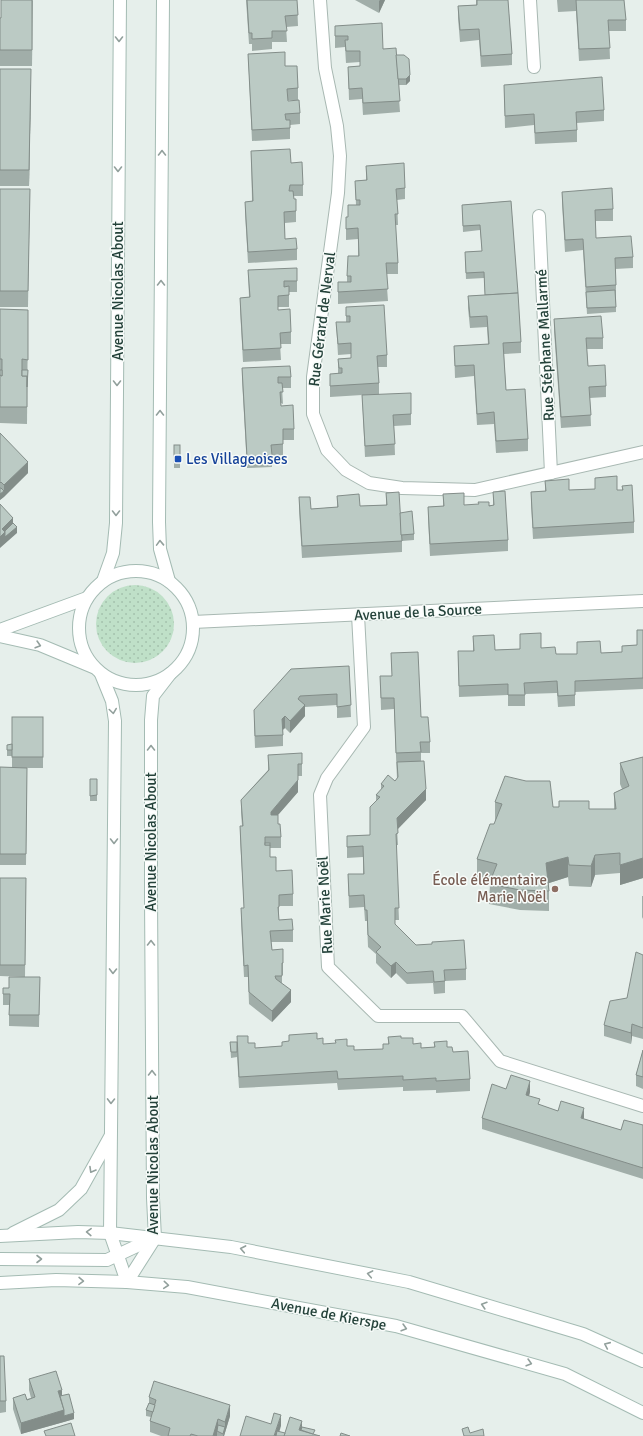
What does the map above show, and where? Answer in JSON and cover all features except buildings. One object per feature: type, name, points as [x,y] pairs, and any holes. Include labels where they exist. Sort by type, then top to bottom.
[{"type":"main road","name":"Avenue Nicolas About","points":[[103,581],[113,552],[116,522],[120,0]]},
{"type":"main road","name":"Avenue Nicolas About","points":[[163,0],[159,522],[160,549],[169,581]]},
{"type":"main road","name":"Rue Gérard de Nerval","points":[[320,0],[325,68],[337,126],[340,156],[338,193],[313,377],[313,414],[327,450],[346,470],[369,483],[402,488],[475,490],[643,452]]},
{"type":"main road","points":[[530,0],[534,67]]},
{"type":"main road","name":"Rue Stéphane Mallarmé","points":[[539,216],[551,474]]},
{"type":"main road","name":"Avenue Nicolas About","points":[[97,670],[118,683],[136,686],[154,683],[179,667],[186,657],[193,639],[193,622],[187,602],[180,590],[169,581],[154,573],[136,570],[119,573],[103,581],[94,588],[87,598],[80,615],[79,633],[83,651],[97,670],[112,701],[115,721],[110,1233],[127,1282]]},
{"type":"main road","points":[[0,630],[87,598]]},
{"type":"main road","name":"Avenue de la Source","points":[[193,622],[643,601]]},
{"type":"main road","name":"Rue Marie Noël","points":[[358,614],[364,727],[327,778],[320,794],[328,967],[378,1016],[462,1016],[500,1061],[643,1106]]},
{"type":"main road","points":[[0,636],[40,645],[97,670]]},
{"type":"main road","name":"Avenue Nicolas About","points":[[127,1282],[155,1238],[153,1190],[151,720],[153,696],[170,674]]},
{"type":"main road","points":[[4,1236],[59,1210],[81,1189],[111,1136]]},
{"type":"main road","points":[[4,1236],[78,1232],[110,1233],[217,1244],[409,1282],[583,1334],[643,1361]]},
{"type":"main road","points":[[0,1259],[107,1260],[155,1238]]},
{"type":"main road","name":"Avenue de Kierspe","points":[[0,1283],[56,1280],[127,1282],[188,1287],[396,1326],[565,1374],[643,1413]]},
{"type":"green space","points":[[135,585],[150,588],[162,597],[171,609],[174,624],[171,639],[162,651],[150,660],[135,663],[120,660],[108,651],[99,639],[96,624],[99,609],[108,597],[120,588]]},
{"type":"place","name":"Les Villageoises","points":[[178,459]]},
{"type":"place","name":"École élémentaire Marie Noël","points":[[555,889]]}]
